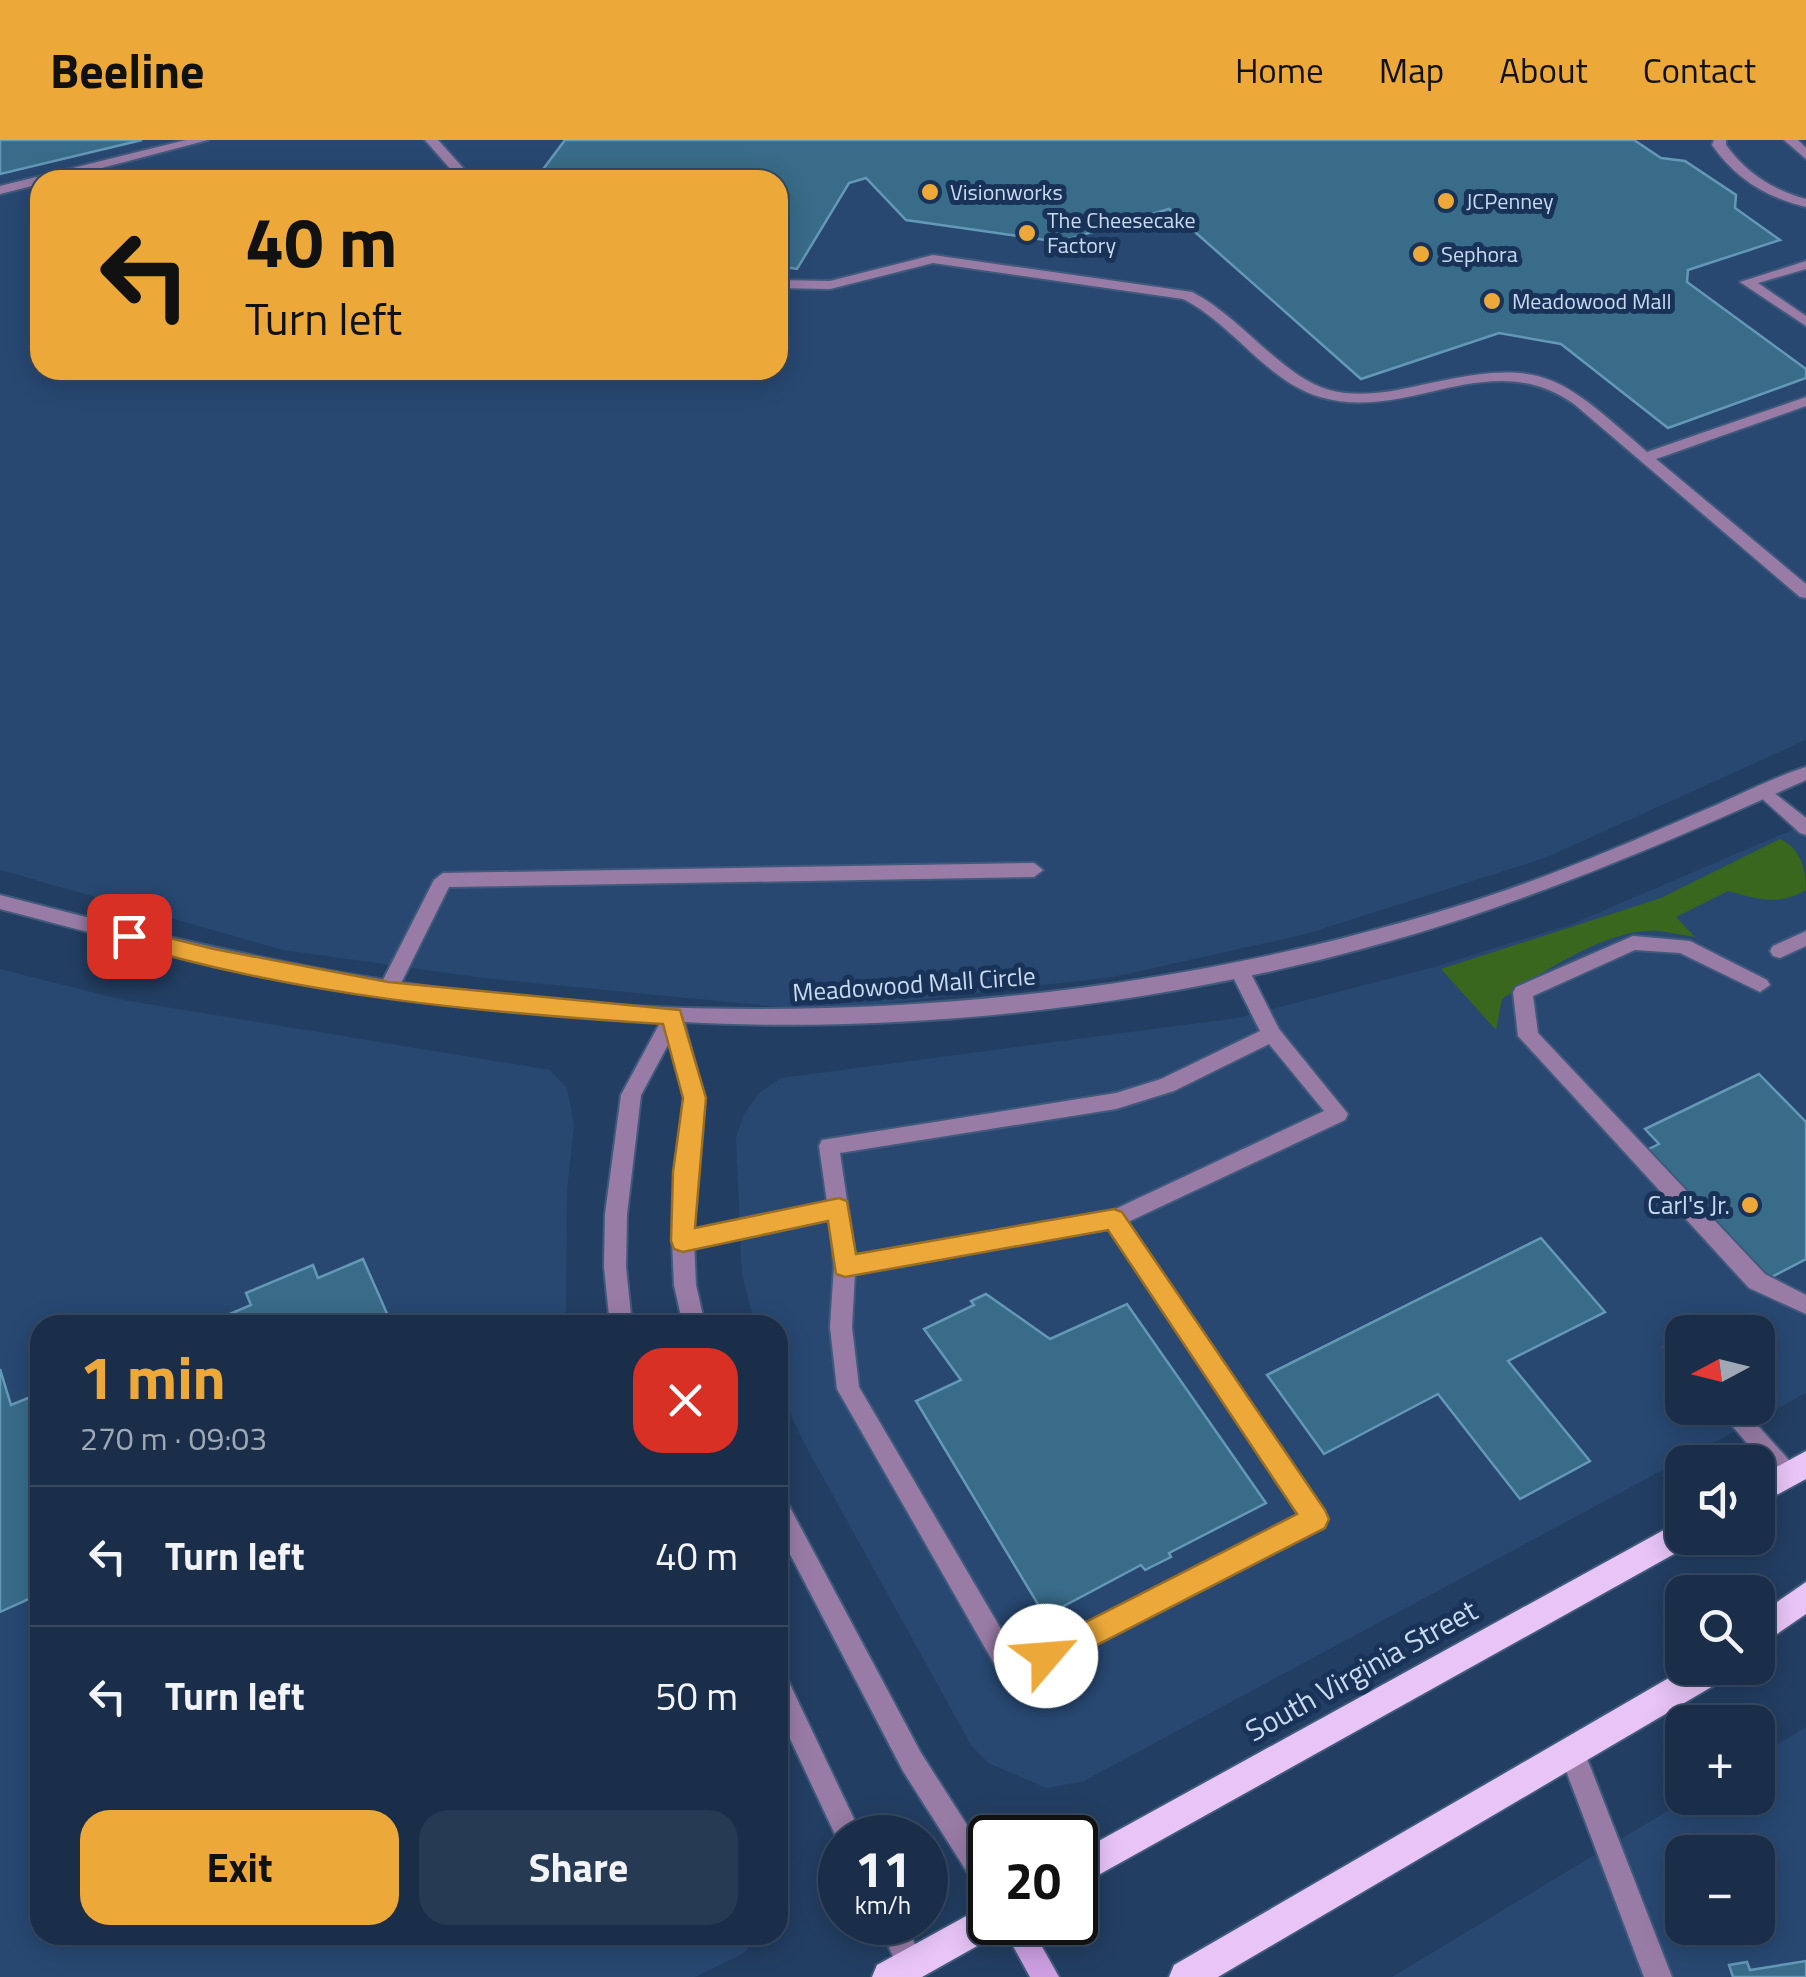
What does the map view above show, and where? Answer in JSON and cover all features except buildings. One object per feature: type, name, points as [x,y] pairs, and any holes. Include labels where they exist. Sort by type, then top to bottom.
[{"type":"main road","points":[[1775,1482],[1797,1470]]},
{"type":"main road","name":"South Virginia Street","points":[[1098,1859],[1665,1543]]},
{"type":"main road","points":[[1775,1620],[1806,1596]]},
{"type":"main road","points":[[1186,1977],[1685,1685]]},
{"type":"main road","points":[[905,1973],[968,1934]]},
{"type":"main road","points":[[1026,1945],[1044,1975]]},
{"type":"street","points":[[81,170],[202,140]]},
{"type":"street","points":[[431,140],[457,170]]},
{"type":"street","points":[[1720,140],[1729,162],[1783,199],[1806,203]]},
{"type":"street","points":[[1790,140],[1806,155]]},
{"type":"street","points":[[0,190],[30,183]]},
{"type":"street","points":[[788,284],[830,285],[933,259],[1187,295],[1207,303],[1298,380],[1324,394],[1354,399],[1525,376],[1553,384],[1574,397],[1806,593]]},
{"type":"street","points":[[1806,264],[1747,282],[1806,322]]},
{"type":"street","points":[[1645,458],[1806,401]]},
{"type":"street","name":"Meadowood Mall Circle","points":[[0,902],[214,958],[388,990],[572,1010],[775,1019],[992,1005],[1120,991],[1239,969],[1381,935],[1573,874],[1806,772]]},
{"type":"street","points":[[1764,791],[1806,828]]},
{"type":"street","points":[[388,990],[443,880],[1034,870]]},
{"type":"street","points":[[1780,951],[1806,938]]},
{"type":"street","points":[[1760,986],[1683,946],[1633,943],[1523,992],[1528,1036],[1757,1281],[1806,1305]]},
{"type":"street","points":[[845,1266],[1114,1219],[1338,1114],[1272,1034],[1239,969]]},
{"type":"street","points":[[672,1016],[694,1098],[685,1172],[683,1241],[685,1285],[692,1315]]},
{"type":"street","points":[[620,1315],[615,1267],[616,1214],[631,1094],[672,1016]]},
{"type":"street","points":[[1114,1219],[1316,1519],[1013,1674],[848,1389],[841,1326],[845,1266],[829,1146],[1116,1102],[1166,1085],[1272,1034]]},
{"type":"street","points":[[683,1241],[839,1208]]},
{"type":"street","points":[[1747,1425],[1797,1470]]},
{"type":"street","points":[[788,1527],[912,1762],[968,1850]]},
{"type":"street","points":[[788,1708],[839,1815]]},
{"type":"street","points":[[1572,1752],[1658,1977]]},
{"type":"street","points":[[897,1945],[905,1973]]},
{"type":"shaded area","points":[[0,140],[1806,140],[1806,740],[1545,858],[1306,934],[1113,977],[820,1011],[483,978],[283,950],[0,870]]},
{"type":"shaded area","points":[[1806,824],[1806,1393],[1775,1410],[1775,1315],[1665,1315],[1665,1425],[1746,1425],[1709,1445],[1665,1445],[1665,1469],[1084,1781],[1047,1788],[988,1763],[971,1745],[804,1443],[788,1409],[788,1315],[752,1315],[742,1274],[736,1138],[744,1114],[759,1093],[781,1078],[1237,1018],[1431,968],[1572,924]]},
{"type":"shaded area","points":[[0,969],[123,1000],[550,1070],[567,1088],[574,1125],[567,1190],[566,1315],[30,1315],[30,1945],[751,1945],[744,1953],[695,1977],[0,1977]]},
{"type":"shaded area","points":[[1806,1727],[1806,1977],[1392,1977],[1665,1812],[1775,1815],[1775,1746]]},
{"type":"green space","points":[[1780,839],[1801,860],[1806,890],[1777,899],[1728,891],[1676,917],[1695,937],[1638,932],[1597,944],[1502,999],[1496,1030],[1441,969],[1661,898]]},
{"type":"place","name":"Visionworks","points":[[930,192]]},
{"type":"place","name":"JCPenney","points":[[1446,201]]},
{"type":"place","name":"The Cheesecake Factory","points":[[1027,233]]},
{"type":"place","name":"Sephora","points":[[1421,254]]},
{"type":"place","name":"Meadowood Mall","points":[[1492,301]]},
{"type":"place","name":"Carl's Jr.","points":[[1750,1205]]},
{"type":"route","points":[[129,936],[214,958],[388,990],[572,1010],[672,1016],[694,1098],[685,1172],[683,1241],[839,1208],[845,1266],[1070,1230],[1114,1219],[1316,1519],[1046,1656]]}]
